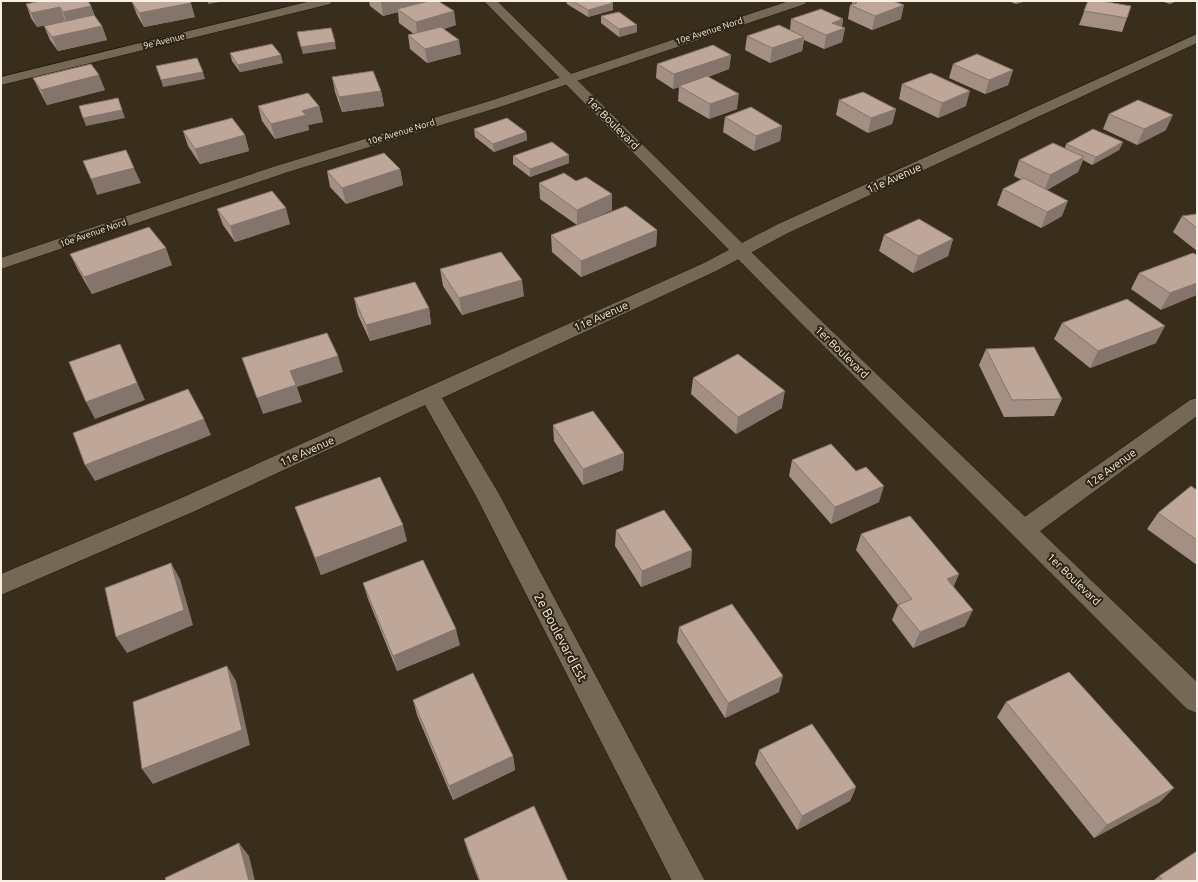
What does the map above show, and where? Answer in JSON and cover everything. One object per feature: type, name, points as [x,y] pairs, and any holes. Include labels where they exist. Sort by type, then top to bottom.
[{"type":"street","name":"9e Avenue","points":[[1,81],[326,1]]},
{"type":"street","name":"1er Boulevard","points":[[490,1],[740,251],[1197,700]]},
{"type":"street","name":"10e Avenue Nord","points":[[1,264],[282,169],[498,103],[801,1]]},
{"type":"street","name":"11e Avenue","points":[[1,585],[187,505],[430,395],[584,323],[710,267],[782,230],[958,150],[1197,38]]},
{"type":"street","name":"2e Boulevard Est","points":[[430,395],[487,494],[689,881]]},
{"type":"street","name":"12e Avenue","points":[[1024,530],[1197,406]]},
{"type":"building","points":[[40,1],[88,1],[91,6],[63,12],[60,7],[31,13],[26,4]]},
{"type":"building","points":[[190,1],[191,3],[139,13],[132,2]]},
{"type":"building","points":[[429,1],[438,1],[454,11],[416,22],[397,9]]},
{"type":"building","points":[[573,1],[609,1],[613,3],[588,10]]},
{"type":"building","points":[[853,1],[893,1],[904,5],[875,16],[850,5],[857,3]]},
{"type":"building","points":[[1088,1],[1101,1],[1131,6],[1127,18],[1084,11]]},
{"type":"building","points":[[821,9],[843,19],[832,23],[845,28],[826,35],[791,19]]},
{"type":"building","points":[[619,12],[637,25],[619,29],[601,16]]},
{"type":"building","points":[[94,15],[102,26],[52,37],[44,26]]},
{"type":"building","points":[[779,25],[804,37],[772,48],[747,36]]},
{"type":"building","points":[[441,27],[459,40],[425,49],[408,35]]},
{"type":"building","points":[[331,28],[335,42],[301,47],[297,32]]},
{"type":"building","points":[[272,44],[281,55],[238,65],[230,53]]},
{"type":"building","points":[[713,45],[731,55],[674,74],[657,64]]},
{"type":"building","points":[[977,54],[1013,70],[989,80],[953,64]]},
{"type":"building","points":[[197,58],[203,72],[161,80],[156,66]]},
{"type":"building","points":[[91,64],[99,75],[41,90],[33,78]]},
{"type":"building","points":[[373,71],[381,91],[339,97],[332,77]]},
{"type":"building","points":[[931,73],[970,91],[942,103],[902,84]]},
{"type":"building","points":[[707,76],[739,94],[710,104],[679,86]]},
{"type":"building","points":[[863,92],[896,109],[871,118],[839,100]]},
{"type":"building","points":[[308,93],[319,106],[302,111],[306,115],[271,124],[258,106]]},
{"type":"building","points":[[118,98],[122,110],[83,118],[79,106]]},
{"type":"building","points":[[1138,100],[1173,115],[1144,129],[1109,114]]},
{"type":"building","points":[[751,107],[782,126],[756,136],[725,117]]},
{"type":"building","points":[[232,118],[245,135],[195,149],[183,131]]},
{"type":"building","points":[[507,118],[526,132],[493,144],[474,129]]},
{"type":"building","points":[[1093,129],[1123,142],[1096,157],[1066,144]]},
{"type":"building","points":[[552,142],[569,155],[530,169],[513,156]]},
{"type":"building","points":[[1053,143],[1084,157],[1050,175],[1019,160]]},
{"type":"building","points":[[126,150],[134,168],[91,179],[83,161]]},
{"type":"building","points":[[384,153],[400,169],[342,188],[327,171]]},
{"type":"building","points":[[564,173],[576,181],[586,177],[612,194],[577,210],[539,183]]},
{"type":"building","points":[[1024,178],[1068,201],[1047,212],[1003,189]]},
{"type":"building","points":[[272,191],[286,208],[230,226],[217,209]]},
{"type":"building","points":[[626,206],[657,230],[581,261],[551,235]]},
{"type":"building","points":[[1197,214],[1197,228],[1182,216]]},
{"type":"building","points":[[919,219],[953,239],[918,256],[884,235]]},
{"type":"building","points":[[149,227],[166,248],[84,277],[70,254]]},
{"type":"building","points":[[501,252],[522,280],[459,298],[440,269]]},
{"type":"building","points":[[1193,253],[1197,255],[1197,283],[1170,293],[1139,273]]},
{"type":"building","points":[[415,282],[429,308],[366,325],[354,298]]},
{"type":"building","points":[[1127,299],[1165,326],[1098,351],[1062,323]]},
{"type":"building","points":[[327,333],[338,356],[290,371],[296,385],[257,398],[242,358]]},
{"type":"building","points":[[120,344],[137,383],[86,402],[69,362]]},
{"type":"building","points":[[1034,347],[1062,399],[1012,400],[986,349]]},
{"type":"building","points":[[738,354],[785,391],[738,417],[693,378]]},
{"type":"building","points":[[188,389],[204,419],[85,465],[73,433]]},
{"type":"building","points":[[593,411],[624,453],[583,469],[553,425]]},
{"type":"building","points":[[831,444],[856,471],[866,467],[884,486],[835,507],[792,460]]},
{"type":"building","points":[[380,477],[403,525],[315,558],[295,507]]},
{"type":"building","points":[[1191,486],[1197,490],[1197,540],[1158,513]]},
{"type":"building","points":[[664,510],[692,550],[642,571],[616,530]]},
{"type":"building","points":[[910,516],[959,574],[947,579],[973,610],[920,632],[898,605],[912,599],[861,534]]},
{"type":"building","points":[[423,560],[456,629],[393,656],[363,583]]},
{"type":"building","points":[[171,563],[184,610],[116,637],[105,588]]},
{"type":"building","points":[[732,604],[783,676],[728,703],[679,627]]},
{"type":"building","points":[[227,666],[242,730],[142,769],[133,702]]},
{"type":"building","points":[[1069,672],[1174,788],[1107,825],[1006,702]]},
{"type":"building","points":[[473,673],[513,756],[449,786],[413,700]]},
{"type":"building","points":[[812,724],[856,787],[802,816],[759,750]]},
{"type":"building","points":[[534,806],[568,881],[480,881],[464,839]]},
{"type":"building","points":[[239,843],[249,881],[166,881],[165,878]]},
{"type":"building","points":[[1197,851],[1197,881],[1163,881],[1159,876]]}]
